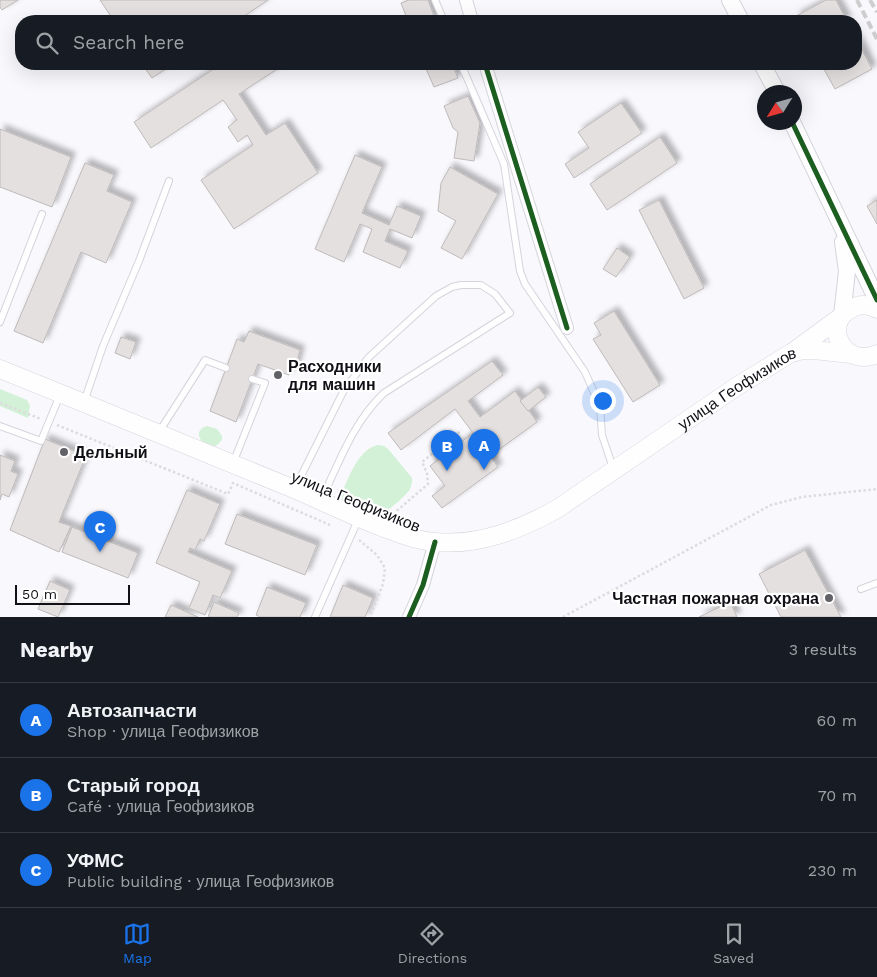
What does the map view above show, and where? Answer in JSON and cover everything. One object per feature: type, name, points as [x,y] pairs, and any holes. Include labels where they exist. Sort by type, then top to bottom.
[{"type":"main road","points":[[791,353],[848,310],[864,305],[877,309]]},
{"type":"main road","points":[[842,316],[837,332],[839,341],[844,349],[868,361],[877,368]]},
{"type":"main road","name":"улица Геофизиков","points":[[0,369],[159,432],[294,490],[321,502],[356,526],[419,540],[456,543],[494,537],[526,525],[557,509],[614,472],[736,387],[791,353],[814,350],[855,356]]},
{"type":"main road","points":[[855,356],[868,357],[877,354]]},
{"type":"street","points":[[466,0],[470,15]]},
{"type":"street","points":[[730,0],[738,15]]},
{"type":"street","points":[[487,70],[567,328]]},
{"type":"street","points":[[765,70],[773,85]]},
{"type":"street","points":[[796,130],[877,300]]},
{"type":"street","points":[[839,222],[847,271],[842,316]]},
{"type":"street","points":[[409,617],[423,585],[435,542]]},
{"type":"lane","points":[[435,0],[441,15]]},
{"type":"lane","points":[[465,70],[504,164],[520,271],[525,284],[585,372],[600,406],[602,434],[614,472]]},
{"type":"lane","points":[[84,402],[103,346],[139,261],[168,181]]},
{"type":"lane","points":[[0,322],[42,214]]},
{"type":"lane","points":[[294,490],[344,390],[368,358],[436,296],[452,287],[462,285],[481,285],[489,289],[510,313],[384,393],[372,404],[355,428],[321,502]]},
{"type":"lane","points":[[159,432],[205,360],[226,368]]},
{"type":"lane","points":[[232,464],[265,383],[252,379]]},
{"type":"lane","points":[[0,426],[41,441],[60,394]]},
{"type":"lane","points":[[315,617],[356,526]]},
{"type":"lane","points":[[861,589],[877,583]]},
{"type":"path","points":[[0,403],[228,494],[233,483],[356,526],[378,555],[385,568],[383,584],[370,617]]},
{"type":"path","points":[[387,519],[428,484],[427,473],[422,462],[462,430]]},
{"type":"path","points":[[563,617],[771,505],[802,497],[877,489]]},
{"type":"green space","points":[[0,389],[27,400],[30,406],[28,418],[0,406]]},
{"type":"green space","points":[[207,426],[217,429],[222,436],[222,440],[216,446],[206,444],[200,438],[199,432]]},
{"type":"green space","points":[[384,446],[389,450],[412,478],[412,481],[411,488],[404,496],[389,509],[376,516],[344,503],[341,498],[354,466],[365,452],[371,447]]},
{"type":"building","points":[[0,0],[18,0],[2,10]]},
{"type":"building","points":[[100,0],[268,0],[246,15],[110,15]]},
{"type":"building","points":[[409,0],[428,0],[434,15],[406,15],[401,3]]},
{"type":"building","points":[[826,0],[836,0],[844,15],[798,15]]},
{"type":"building","points":[[862,50],[872,69],[835,89],[824,70],[862,70]]},
{"type":"building","points":[[146,70],[164,70],[152,78]]},
{"type":"building","points":[[212,70],[276,70],[239,94],[266,135],[285,123],[318,173],[234,229],[201,180],[253,145],[247,135],[238,142],[228,127],[237,120],[223,100],[151,148],[134,122]]},
{"type":"building","points":[[427,70],[455,70],[458,78],[434,87]]},
{"type":"building","points":[[468,96],[480,123],[474,161],[454,158],[458,132],[453,128],[444,106]]},
{"type":"building","points":[[621,103],[642,133],[574,178],[565,164],[589,148],[578,132]]},
{"type":"building","points":[[0,129],[71,157],[52,207],[0,187]]},
{"type":"building","points":[[660,137],[677,163],[607,210],[590,184]]},
{"type":"building","points":[[355,155],[382,167],[362,213],[389,225],[397,206],[421,216],[412,238],[390,229],[385,241],[408,251],[400,268],[363,252],[372,229],[360,224],[344,262],[315,249]]},
{"type":"building","points":[[85,163],[114,175],[107,191],[132,202],[106,263],[81,252],[43,343],[14,331]]},
{"type":"building","points":[[450,167],[498,194],[462,259],[441,248],[456,221],[438,211],[441,183]]},
{"type":"building","points":[[659,200],[704,288],[684,299],[639,210]]},
{"type":"building","points":[[877,200],[877,224],[867,206]]},
{"type":"building","points":[[617,248],[630,257],[616,277],[603,269]]},
{"type":"building","points":[[614,311],[660,385],[633,402],[593,339],[601,335],[594,323]]},
{"type":"building","points":[[249,331],[300,350],[296,366],[289,375],[258,364],[236,422],[210,411],[237,339],[244,342]]},
{"type":"building","points":[[121,337],[136,342],[130,359],[115,353]]},
{"type":"building","points":[[492,361],[503,375],[468,401],[480,417],[515,391],[537,422],[490,456],[498,467],[442,508],[432,496],[445,486],[430,466],[473,433],[455,409],[401,450],[388,433]]},
{"type":"building","points":[[538,387],[546,397],[528,411],[520,401]]},
{"type":"building","points":[[45,439],[86,456],[59,522],[71,526],[59,552],[10,530]]},
{"type":"building","points":[[0,455],[15,461],[11,471],[18,474],[9,497],[2,494],[0,500]]},
{"type":"building","points":[[187,490],[220,504],[204,541],[200,539],[195,550],[190,548],[188,552],[232,571],[220,598],[213,595],[205,615],[189,608],[200,582],[156,563]]},
{"type":"building","points":[[237,514],[317,545],[305,575],[225,544]]},
{"type":"building","points":[[72,527],[138,553],[128,578],[62,552]]},
{"type":"building","points":[[805,550],[841,617],[781,617],[759,574]]},
{"type":"building","points":[[50,581],[70,590],[58,617],[38,609]]},
{"type":"building","points":[[343,585],[373,598],[365,617],[330,617]]},
{"type":"building","points":[[267,587],[306,603],[300,617],[260,617],[256,615]]},
{"type":"building","points":[[214,602],[239,613],[237,617],[208,617]]},
{"type":"building","points":[[730,602],[737,617],[699,617]]},
{"type":"building","points":[[171,605],[198,617],[165,617]]},
{"type":"railway","points":[[857,0],[877,39]]},
{"type":"railway","points":[[870,0],[877,12]]},
{"type":"cycle path","points":[[487,70],[567,328]]},
{"type":"cycle path","points":[[796,130],[877,300]]},
{"type":"cycle path","points":[[409,617],[423,585],[435,542]]},
{"type":"place","name":"Расходники для машин","points":[[278,375]]},
{"type":"place","name":"Дельный","points":[[64,452]]},
{"type":"place","name":"Автозапчасти","points":[[484,470]]},
{"type":"place","name":"Старый город","points":[[447,471]]},
{"type":"place","name":"УФМС","points":[[100,552]]},
{"type":"place","name":"Частная пожарная охрана","points":[[829,598]]}]
